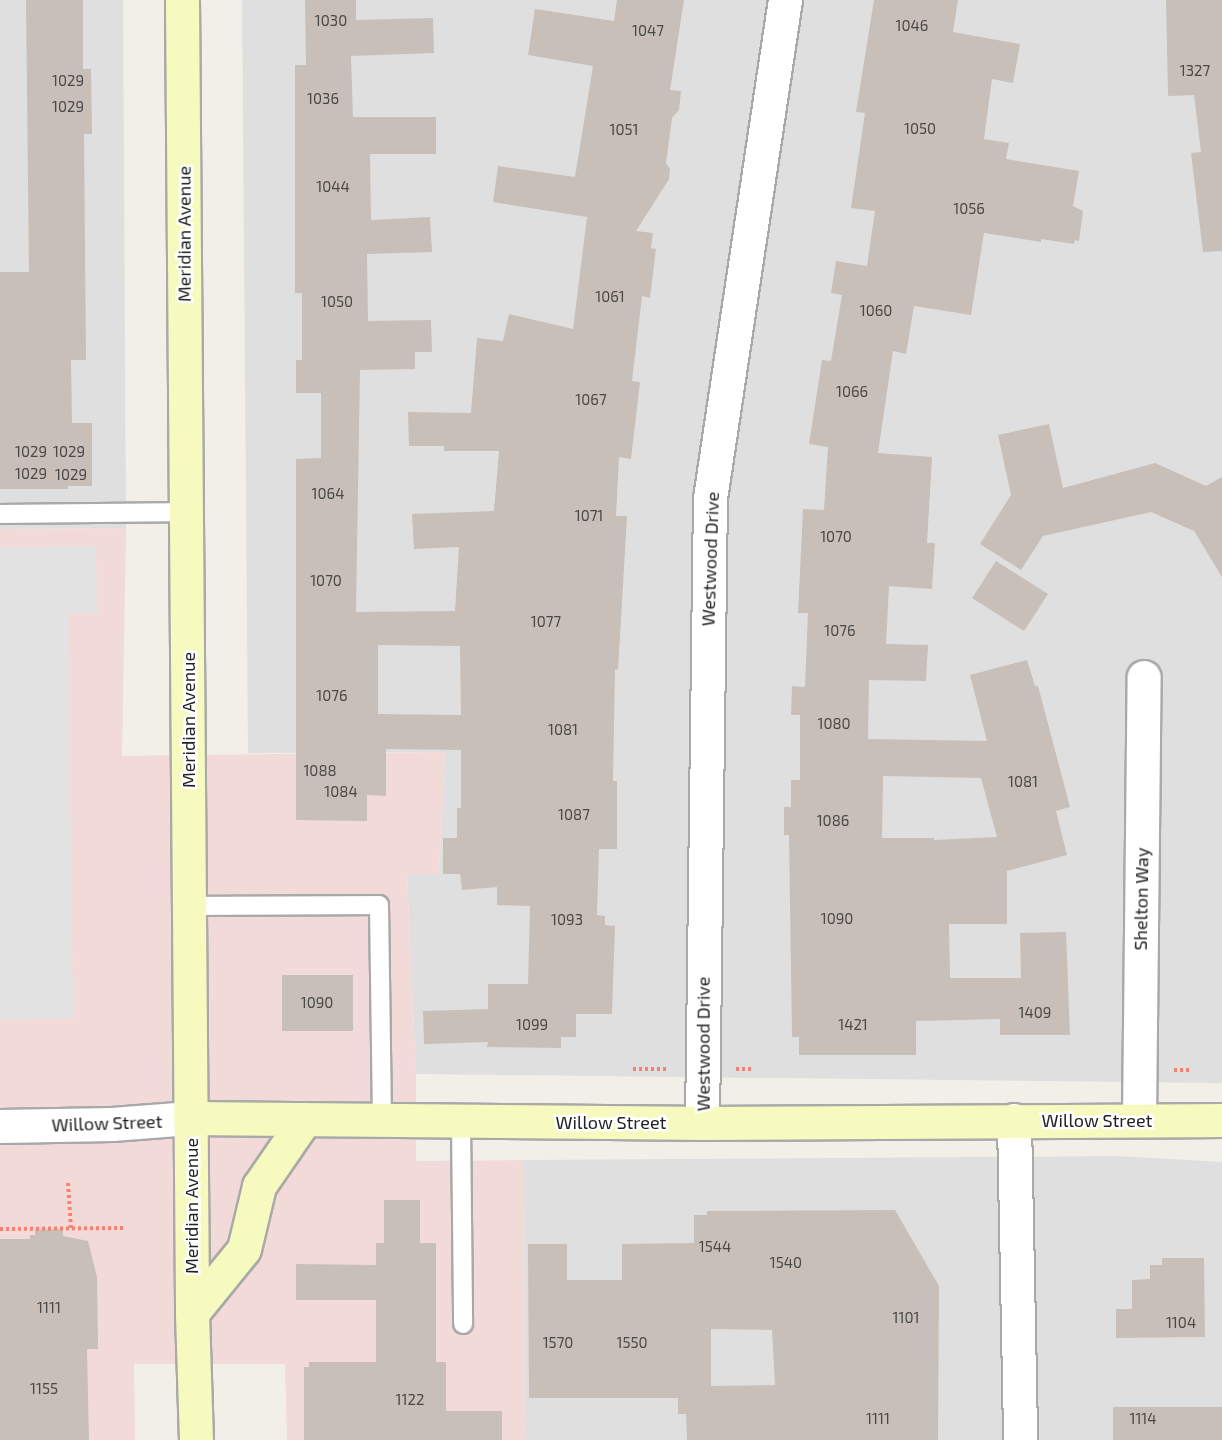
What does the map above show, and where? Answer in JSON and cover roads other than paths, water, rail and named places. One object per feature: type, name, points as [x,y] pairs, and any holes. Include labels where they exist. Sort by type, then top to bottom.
[{"type":"main road","name":"Meridian Avenue","points":[[182,0],[190,1118],[196,1440]]},
{"type":"main road","name":"Willow Street","points":[[190,1118],[702,1123],[1222,1120]]},
{"type":"main road","points":[[192,1313],[244,1249],[259,1186],[305,1119]]},
{"type":"street","name":"Westwood Drive","points":[[702,1123],[710,498],[785,0]]},
{"type":"street","name":"Shelton Way","points":[[1139,1120],[1144,677]]},
{"type":"street","name":"Willow Street","points":[[0,1126],[112,1124],[190,1118]]},
{"type":"street","points":[[1014,1120],[1020,1440]]},
{"type":"lane","points":[[0,514],[186,512]]},
{"type":"lane","points":[[189,906],[379,904],[382,1119]]},
{"type":"lane","points":[[461,1121],[462,1324]]}]
